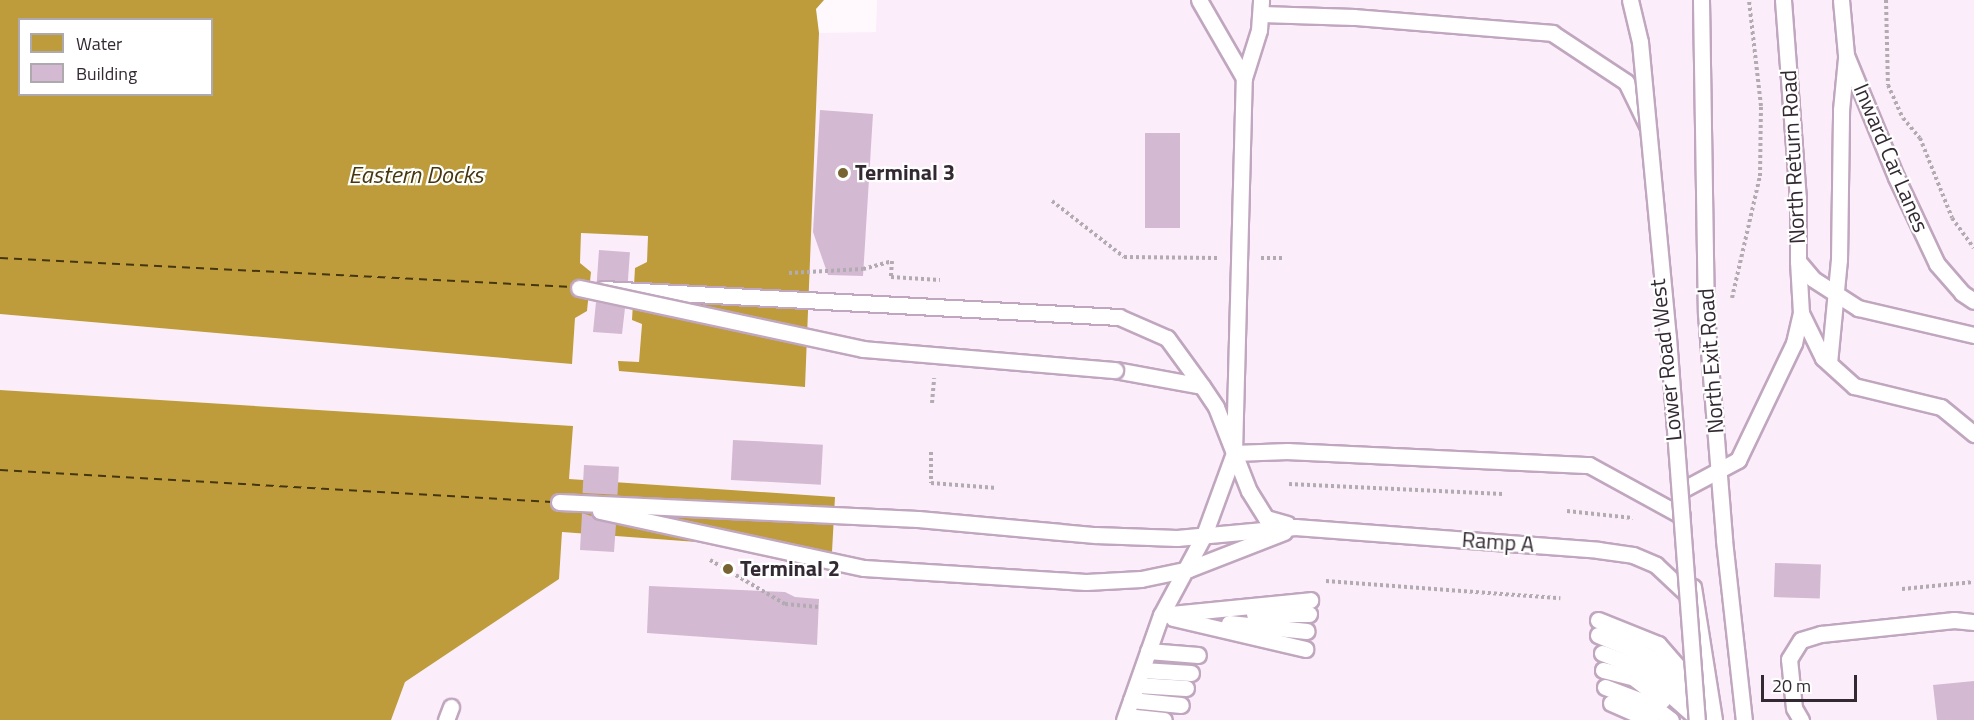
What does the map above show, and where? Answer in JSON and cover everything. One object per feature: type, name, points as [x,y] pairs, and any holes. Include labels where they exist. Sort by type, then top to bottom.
[{"type":"lane","points":[[1200,0],[1244,78]]},
{"type":"lane","points":[[1631,0],[1640,42],[1698,720]]},
{"type":"lane","name":"Lower Road West","points":[[1631,0],[1654,138],[1659,297],[1682,516],[1710,720]]},
{"type":"lane","name":"North Exit Road","points":[[1701,0],[1706,314],[1718,471],[1743,720]]},
{"type":"lane","name":"North Return Road","points":[[1783,0],[1798,198],[1798,261],[1813,279],[1858,308],[1974,335]]},
{"type":"lane","name":"Inward Car Lanes","points":[[1841,0],[1846,55],[1937,264],[1962,293],[1974,301]]},
{"type":"lane","points":[[1164,720],[1125,718],[1161,615],[1189,569],[1234,453],[1244,78],[1261,7],[1552,33],[1626,82],[1654,138]]},
{"type":"lane","points":[[1828,363],[1839,260],[1841,110],[1846,55]]},
{"type":"lane","points":[[1680,491],[1738,460],[1755,433],[1794,343],[1801,314],[1798,261]]},
{"type":"lane","points":[[1202,386],[1115,370],[863,349],[579,288],[938,305],[1119,317],[1167,338],[1202,386],[1216,407],[1249,490],[1266,518],[1295,527]]},
{"type":"lane","points":[[1801,314],[1828,363],[1854,386],[1941,407],[1974,434]]},
{"type":"lane","points":[[1234,453],[1288,451],[1589,465],[1682,516]]},
{"type":"lane","points":[[559,502],[918,519],[1095,535],[1204,535],[1295,527],[1238,553],[1189,569],[1141,579],[1086,582],[864,568],[559,502]]},
{"type":"lane","name":"Ramp A","points":[[1295,527],[1633,555],[1664,571],[1686,594]]},
{"type":"lane","points":[[1161,615],[1309,607]]},
{"type":"lane","points":[[1161,615],[1306,631]]},
{"type":"lane","points":[[1161,615],[1305,649]]},
{"type":"lane","points":[[1801,720],[1794,708],[1789,659],[1801,640],[1821,634],[1943,621],[1974,622]]},
{"type":"lane","points":[[1598,627],[1649,656],[1710,720]]},
{"type":"lane","points":[[1148,651],[1198,655]]},
{"type":"lane","points":[[1602,653],[1639,667],[1698,720]]},
{"type":"lane","points":[[1142,670],[1191,673]]},
{"type":"lane","points":[[1603,670],[1634,678],[1689,720]]},
{"type":"lane","points":[[1137,685],[1186,688]]},
{"type":"lane","points":[[1605,687],[1650,704],[1671,720]]},
{"type":"lane","points":[[1131,700],[1181,705]]},
{"type":"lane","points":[[1611,703],[1650,720]]},
{"type":"path","points":[[1731,303],[1760,176],[1761,106],[1749,0]]},
{"type":"path","points":[[1886,0],[1888,85],[1903,118],[1920,138],[1952,218],[1974,248]]},
{"type":"path","points":[[1052,201],[1124,257],[1286,258]]},
{"type":"path","points":[[864,269],[892,261],[891,277],[940,280]]},
{"type":"path","points":[[931,452],[931,483],[997,488]]},
{"type":"path","points":[[1289,484],[1503,494]]},
{"type":"path","points":[[1567,511],[1639,518]]},
{"type":"path","points":[[1322,581],[1560,597]]},
{"type":"path","points":[[1902,589],[1974,582]]},
{"type":"shaded area","points":[[877,0],[1974,0],[1974,720],[391,720],[405,682],[558,579],[562,532],[831,552],[835,498],[568,479],[573,426],[0,390],[0,314],[572,364],[575,317],[587,310],[591,272],[580,263],[581,233],[649,236],[639,362],[804,387],[819,33],[876,32]]},
{"type":"water","name":"Eastern Docks","points":[[0,0],[824,0],[816,9],[819,33],[805,387],[619,371],[618,361],[639,362],[642,324],[632,320],[635,268],[647,262],[648,236],[581,233],[580,263],[591,272],[587,311],[575,318],[572,364],[0,314]]},
{"type":"water","points":[[0,390],[573,426],[569,479],[835,497],[832,552],[562,532],[559,579],[405,682],[391,720],[0,720]]},
{"type":"building","name":"Terminal 3","points":[[820,110],[873,114],[863,276],[828,275],[813,232]]},
{"type":"building","points":[[1145,133],[1180,133],[1180,228],[1145,228]]},
{"type":"building","points":[[599,250],[630,252],[628,284],[597,282]]},
{"type":"building","points":[[596,302],[625,308],[622,334],[593,332]]},
{"type":"building","points":[[733,440],[823,445],[821,485],[731,480]]},
{"type":"building","points":[[584,465],[619,467],[617,495],[583,493]]},
{"type":"building","points":[[582,513],[616,524],[614,552],[580,550]]},
{"type":"building","points":[[1775,563],[1821,565],[1820,599],[1774,597]]},
{"type":"building","points":[[649,586],[785,592],[795,597],[819,599],[817,645],[647,633]]},
{"type":"building","points":[[1974,681],[1974,720],[1937,720],[1933,685]]},
{"type":"ferry route","points":[[0,258],[572,287]]},
{"type":"ferry route","points":[[0,470],[552,502]]},
{"type":"place","name":"Terminal 3","points":[[843,173]]},
{"type":"place","name":"Terminal 2","points":[[728,569]]}]
